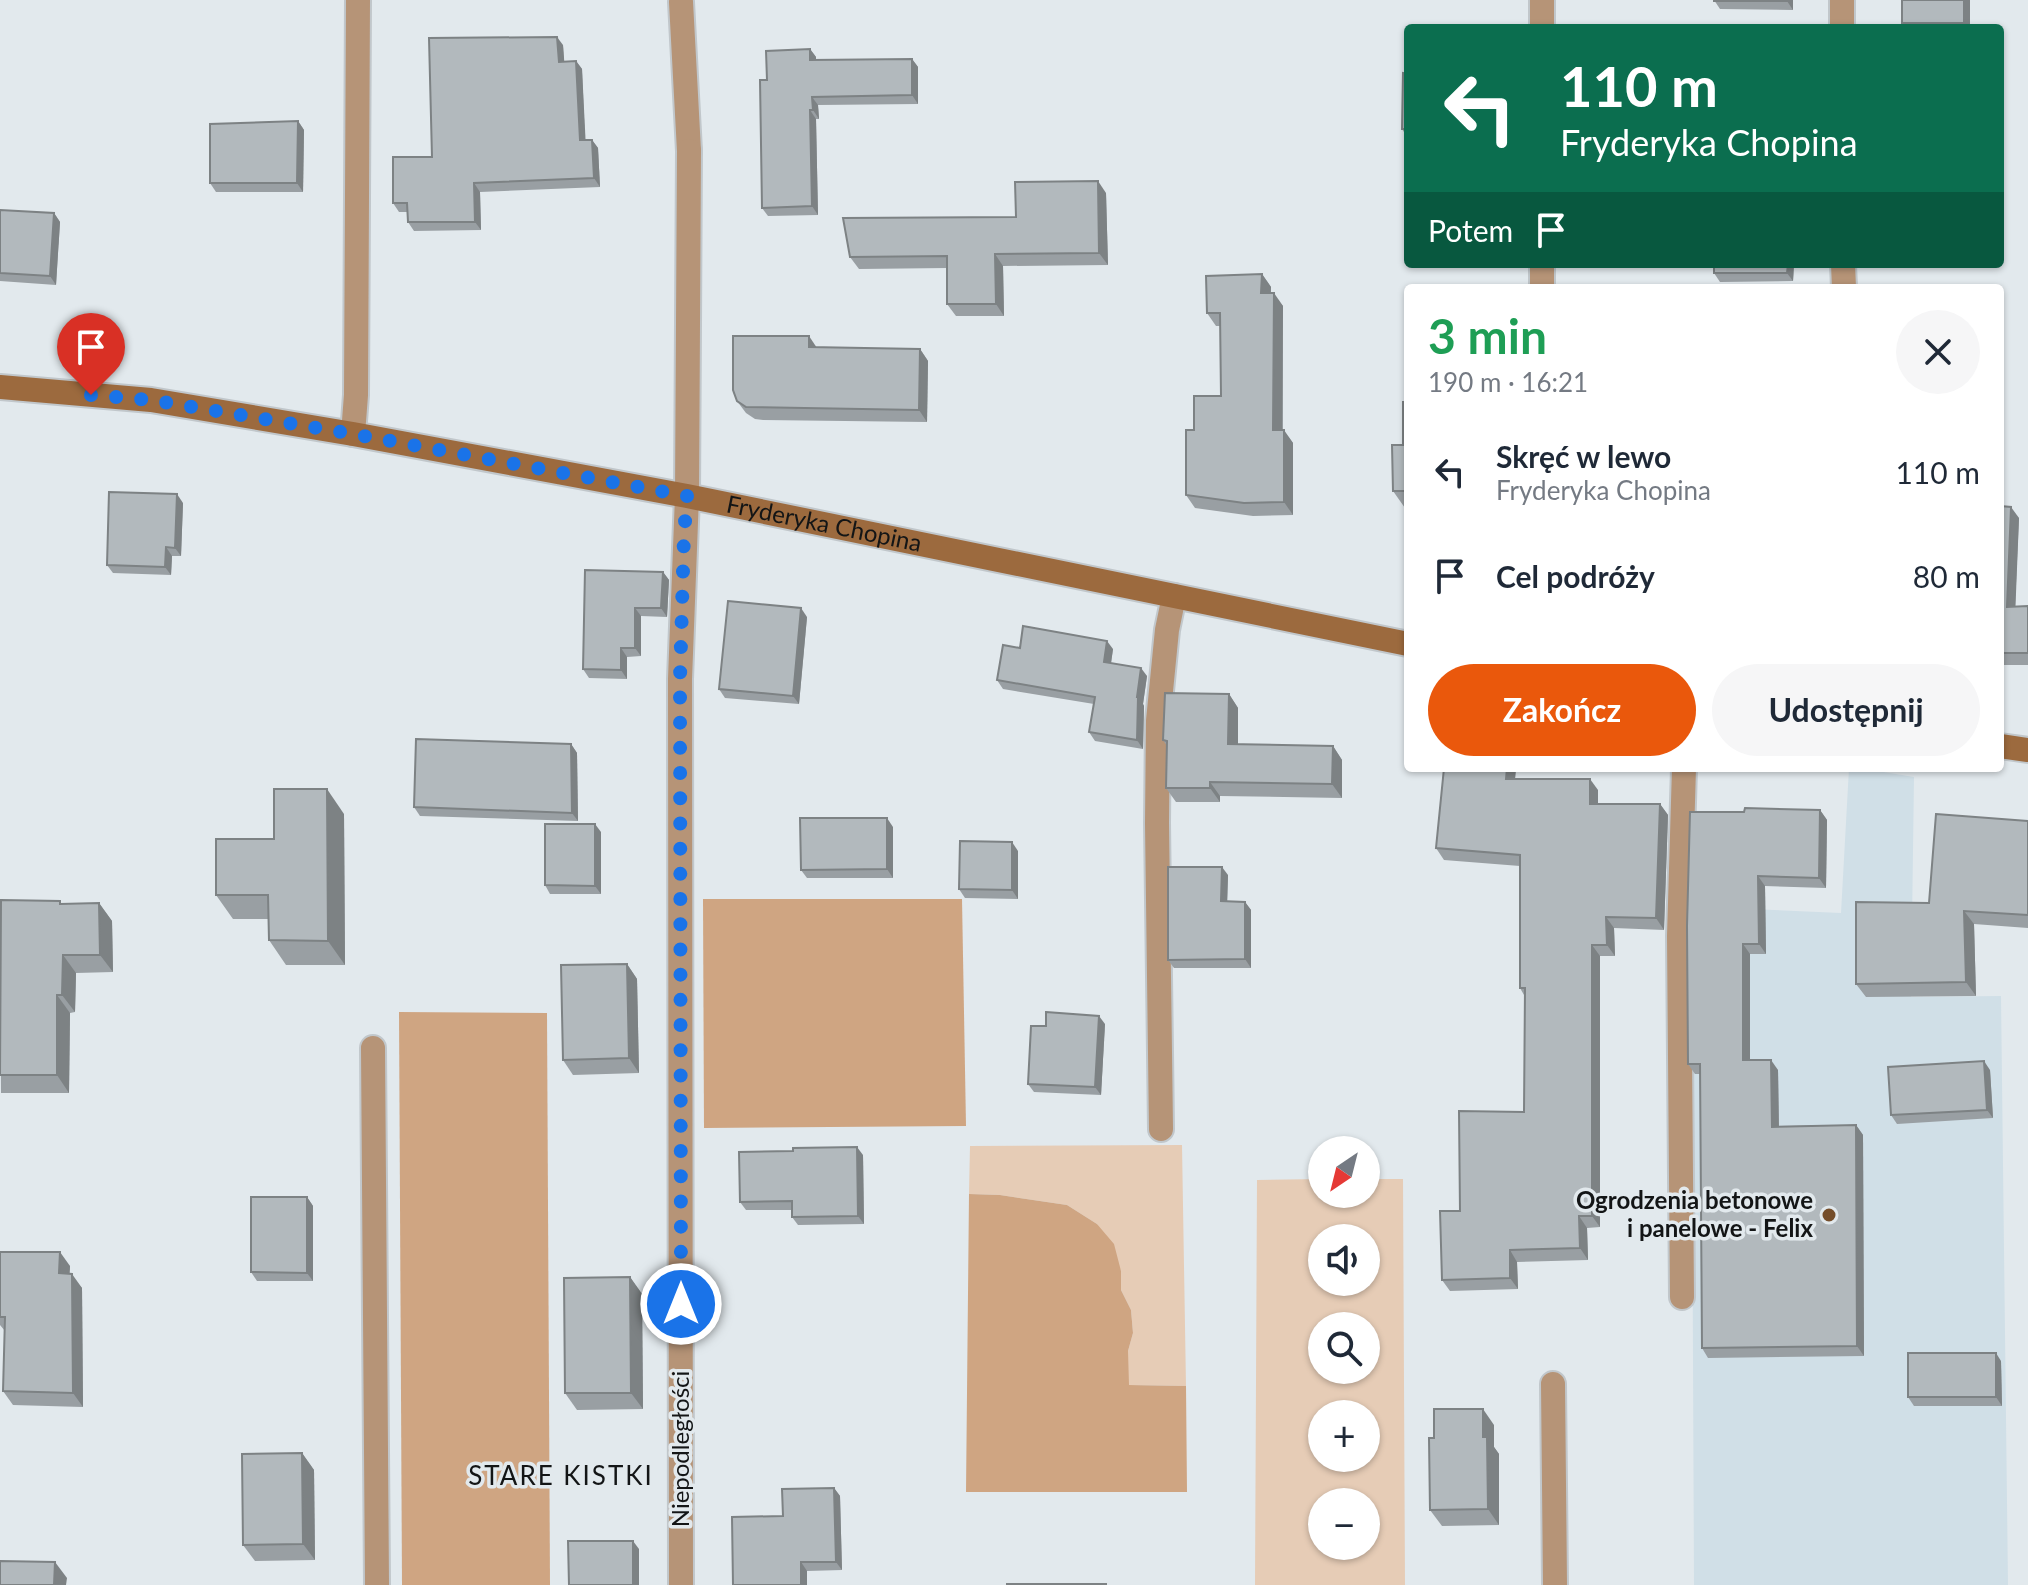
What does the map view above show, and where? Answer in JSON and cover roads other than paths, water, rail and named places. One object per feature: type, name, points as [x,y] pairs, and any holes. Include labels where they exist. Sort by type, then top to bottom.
[{"type":"main road","name":"Fryderyka Chopina","points":[[0,387],[151,400],[353,434],[687,496],[1404,643]]},
{"type":"main road","points":[[2004,747],[2028,750]]},
{"type":"street","points":[[353,434],[356,395],[358,0]]},
{"type":"street","points":[[1542,0],[1542,24]]},
{"type":"street","points":[[1842,0],[1842,24]]},
{"type":"street","name":"Niepodległości","points":[[681,2],[689,151],[687,496],[680,679],[681,1585]]},
{"type":"street","points":[[1161,1129],[1158,721],[1167,630],[1174,596]]},
{"type":"street","points":[[1682,1297],[1679,936],[1684,772]]},
{"type":"street","points":[[373,1048],[377,1585]]},
{"type":"street","points":[[1553,1384],[1555,1585]]},
{"type":"place","name":"Ogrodzenia betonowe i panelowe - Felix","points":[[1829,1215]]},
{"type":"district","name":"STARE KISTKI","points":[[561,1476]]}]
